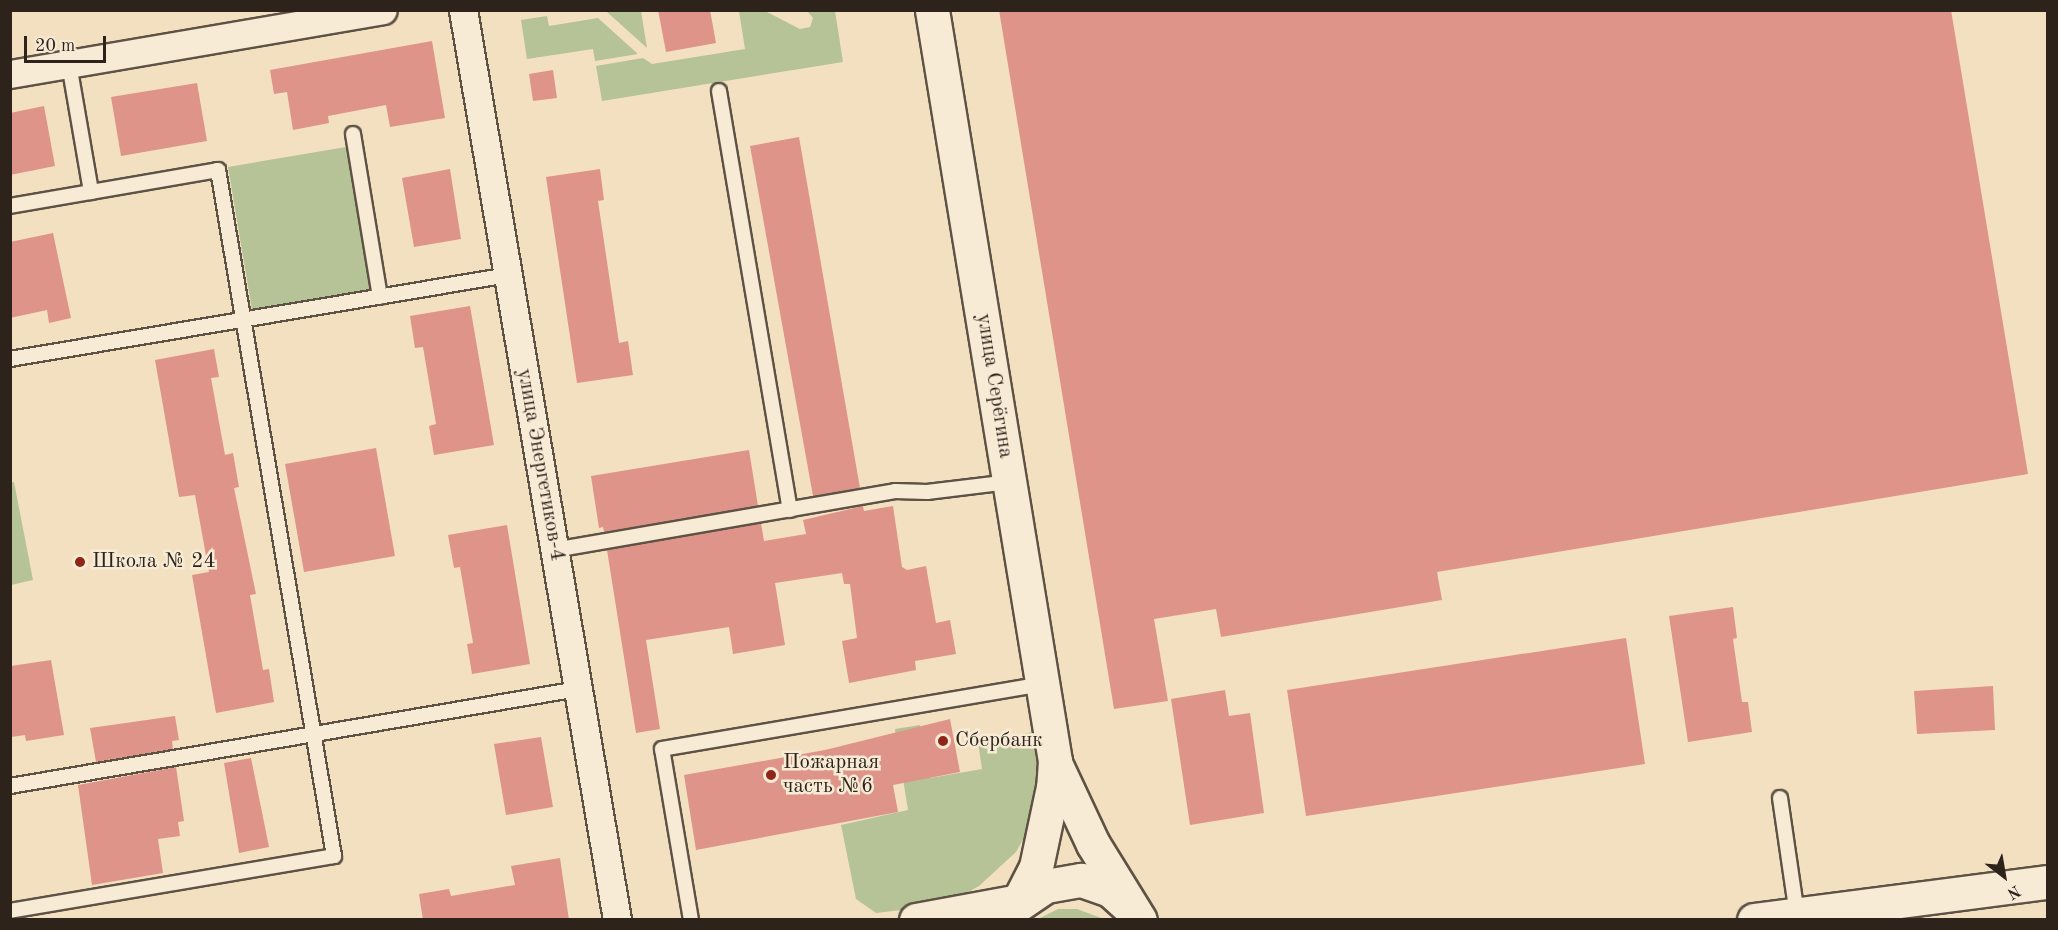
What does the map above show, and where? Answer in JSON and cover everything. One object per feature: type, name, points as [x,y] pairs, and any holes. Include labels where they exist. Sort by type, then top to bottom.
[{"type":"main road","name":"улица Серёгина","points":[[932,10],[1055,762]]},
{"type":"main road","points":[[1014,910],[1036,867],[1053,787],[1055,762]]},
{"type":"main road","points":[[1055,762],[1093,843],[1140,918]]},
{"type":"main road","points":[[916,920],[1014,910],[1046,886],[1082,880],[1110,890],[1140,918]]},
{"type":"main road","points":[[1754,920],[1797,915],[1894,911],[2048,882]]},
{"type":"street","points":[[10,74],[383,10]]},
{"type":"street","name":"улица Энергетиков-4","points":[[463,10],[616,920]]},
{"type":"lane","points":[[69,64],[91,192]]},
{"type":"lane","points":[[719,91],[790,510]]},
{"type":"lane","points":[[353,134],[380,297]]},
{"type":"lane","points":[[10,206],[219,170],[334,856],[10,911]]},
{"type":"lane","points":[[10,359],[508,275]]},
{"type":"lane","points":[[554,550],[895,491],[927,492],[1010,482]]},
{"type":"lane","points":[[691,920],[662,749],[1042,684]]},
{"type":"lane","points":[[10,786],[578,689]]},
{"type":"lane","points":[[1780,798],[1797,915]]},
{"type":"green space","points":[[641,11],[647,48],[607,12]]},
{"type":"green space","points":[[739,11],[765,11],[800,29],[810,27],[813,18],[807,11],[835,11],[843,62],[602,101],[596,66],[643,58],[652,64],[745,49]]},
{"type":"green space","points":[[547,16],[549,26],[598,18],[638,54],[595,61],[593,49],[527,59],[521,20]]},
{"type":"green space","points":[[346,147],[370,290],[252,310],[228,167]]},
{"type":"green space","points":[[14,482],[33,580],[11,585],[10,483]]},
{"type":"green space","points":[[920,725],[930,778],[982,769],[978,742],[1033,732],[1039,787],[1028,831],[1016,852],[979,886],[945,905],[876,913],[856,899],[841,825],[908,810],[895,729]]},
{"type":"green space","points":[[1058,909],[1077,909],[1104,919],[1038,919]]},
{"type":"building","points":[[658,10],[710,10],[716,43],[666,52]]},
{"type":"building","points":[[999,10],[1951,10],[2028,474],[1437,572],[1442,600],[1221,637],[1216,609],[1154,619],[1168,701],[1114,709]]},
{"type":"building","points":[[432,41],[445,118],[390,127],[386,105],[328,116],[329,123],[293,130],[287,92],[274,94],[270,70]]},
{"type":"building","points":[[553,70],[557,98],[533,101],[529,74]]},
{"type":"building","points":[[197,83],[207,141],[121,156],[111,97]]},
{"type":"building","points":[[44,106],[55,166],[10,175],[10,113]]},
{"type":"building","points":[[799,137],[860,488],[813,496],[750,146]]},
{"type":"building","points":[[450,169],[461,239],[414,247],[402,178]]},
{"type":"building","points":[[600,169],[604,200],[598,201],[619,343],[628,341],[633,375],[577,383],[546,177]]},
{"type":"building","points":[[53,233],[71,318],[49,323],[47,310],[10,318],[10,242]]},
{"type":"building","points":[[470,306],[494,445],[434,455],[429,426],[436,424],[423,347],[415,348],[410,316]]},
{"type":"building","points":[[214,349],[219,377],[211,378],[225,455],[233,453],[239,487],[234,488],[256,594],[250,595],[263,670],[269,669],[274,702],[216,713],[192,575],[209,572],[195,495],[179,497],[155,360]]},
{"type":"building","points":[[376,448],[395,556],[304,572],[285,464]]},
{"type":"building","points":[[749,450],[758,506],[604,532],[603,527],[599,528],[591,476]]},
{"type":"building","points":[[863,506],[864,511],[893,506],[902,567],[907,570],[926,566],[936,623],[950,620],[956,654],[915,661],[916,670],[849,683],[842,641],[857,638],[850,584],[844,584],[842,573],[775,583],[785,645],[733,654],[729,627],[646,640],[660,729],[636,733],[607,550],[761,523],[764,541],[806,534],[803,520]]},
{"type":"building","points":[[507,525],[530,664],[472,674],[467,644],[473,643],[460,567],[454,568],[448,535]]},
{"type":"building","points":[[1733,607],[1737,638],[1733,639],[1742,702],[1748,702],[1752,732],[1688,742],[1669,616]]},
{"type":"building","points":[[1626,638],[1645,764],[1306,816],[1287,690]]},
{"type":"building","points":[[51,660],[64,735],[26,741],[25,735],[11,737],[11,666]]},
{"type":"building","points":[[1993,686],[1995,730],[1917,734],[1914,691]]},
{"type":"building","points":[[1225,690],[1229,716],[1250,713],[1264,813],[1190,825],[1171,699]]},
{"type":"building","points":[[175,716],[179,740],[172,741],[173,749],[96,762],[90,728]]},
{"type":"building","points":[[950,719],[960,772],[893,785],[898,812],[696,850],[684,775],[825,750]]},
{"type":"building","points":[[541,737],[553,807],[506,815],[494,744]]},
{"type":"building","points":[[251,758],[269,847],[239,853],[224,763]]},
{"type":"building","points":[[176,767],[184,821],[178,822],[180,836],[158,839],[163,873],[92,885],[78,785]]},
{"type":"building","points":[[560,858],[569,920],[423,920],[419,894],[449,889],[451,896],[515,885],[511,866]]},
{"type":"place","name":"Школа № 24","points":[[80,562]]},
{"type":"place","name":"Сбербанк","points":[[943,741]]},
{"type":"place","name":"Пожарная часть №6","points":[[771,775]]}]
